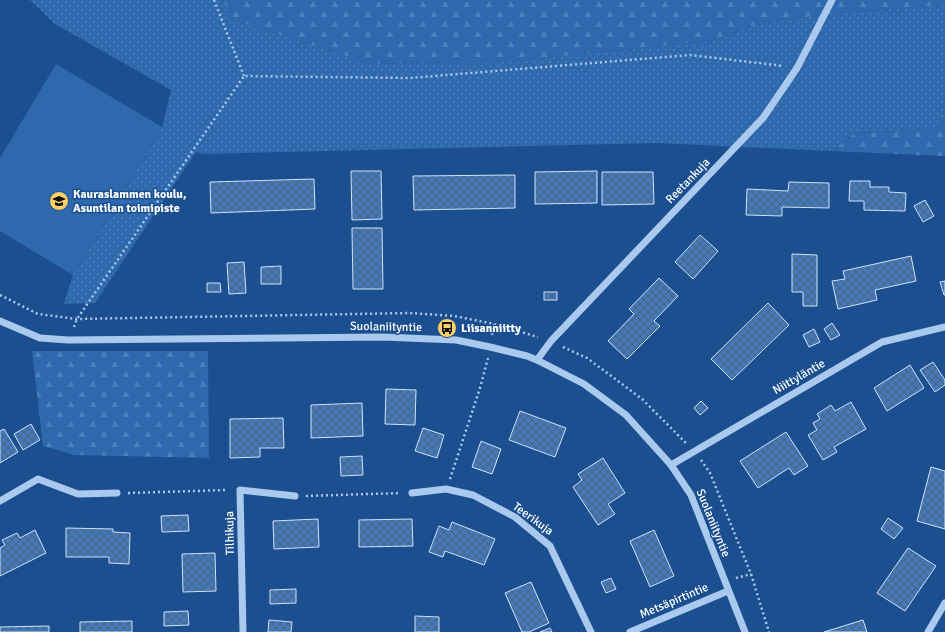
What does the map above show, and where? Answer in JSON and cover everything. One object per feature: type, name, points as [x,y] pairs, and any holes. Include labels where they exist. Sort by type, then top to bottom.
[{"type":"street","name":"Reetankuja","points":[[537,360],[551,341],[763,118],[797,68],[832,0]]},
{"type":"street","name":"Suolaniityntie","points":[[0,321],[40,338],[68,340],[382,337],[456,340],[527,356],[537,360],[584,384],[626,415],[671,465],[691,495],[745,632]]},
{"type":"street","name":"Niittyläntie","points":[[671,465],[882,342],[945,327]]},
{"type":"street","points":[[0,502],[38,479],[78,494],[117,493]]},
{"type":"street","name":"Teerikuja","points":[[412,493],[446,488],[473,495],[515,517],[550,546],[591,632]]},
{"type":"street","points":[[240,490],[295,496]]},
{"type":"street","name":"Tilhikuja","points":[[240,490],[243,632]]},
{"type":"street","name":"Metsäpirtintie","points":[[630,632],[728,591]]},
{"type":"street","points":[[928,632],[945,603]]},
{"type":"path","points":[[214,0],[244,76]]},
{"type":"path","points":[[244,76],[410,78],[690,55],[797,68]]},
{"type":"path","points":[[68,340],[77,319],[244,76]]},
{"type":"path","points":[[0,295],[38,314],[77,319],[410,313],[454,316],[494,324],[551,341],[587,358],[642,399],[694,451],[710,473],[751,574],[769,632]]},
{"type":"path","points":[[446,488],[480,388],[494,324]]},
{"type":"path","points":[[117,493],[240,490]]},
{"type":"path","points":[[295,496],[412,493]]},
{"type":"green space","points":[[30,0],[223,0],[233,20],[372,64],[513,61],[711,41],[761,22],[841,13],[945,5],[945,101],[938,129],[855,133],[832,151],[657,143],[203,154],[196,152],[95,303],[64,304],[73,275],[162,127],[171,90],[55,24]]},
{"type":"green space","points":[[223,0],[945,0],[945,5],[841,13],[761,22],[711,41],[513,61],[372,64],[233,20]]},
{"type":"green space","name":"Kauraslammen koulu, Asuntilan toimipiste","points":[[56,64],[162,127],[73,275],[0,231],[0,158]]},
{"type":"green space","points":[[945,101],[945,156],[832,151],[855,133],[938,129]]},
{"type":"green space","points":[[32,351],[208,351],[209,458],[74,455],[43,446]]},
{"type":"building","points":[[351,171],[381,171],[382,219],[352,220]]},
{"type":"building","points":[[597,171],[597,203],[535,204],[535,172]]},
{"type":"building","points":[[602,172],[653,172],[654,204],[602,205]]},
{"type":"building","points":[[515,175],[515,208],[414,210],[413,176]]},
{"type":"building","points":[[314,179],[315,209],[211,213],[210,182]]},
{"type":"building","points":[[850,181],[870,181],[870,187],[889,187],[889,192],[906,193],[905,211],[864,210],[864,201],[849,201]]},
{"type":"building","points":[[789,182],[829,183],[829,208],[782,207],[782,216],[746,215],[747,189],[788,191]]},
{"type":"building","points":[[925,200],[934,216],[923,222],[914,206]]},
{"type":"building","points":[[352,228],[382,228],[383,289],[353,289]]},
{"type":"building","points":[[700,235],[718,251],[693,279],[675,262]]},
{"type":"building","points":[[792,254],[817,255],[817,306],[803,306],[803,292],[792,292]]},
{"type":"building","points":[[911,256],[916,281],[875,290],[877,300],[838,309],[832,281],[845,279],[843,271]]},
{"type":"building","points":[[244,262],[246,293],[229,294],[227,263]]},
{"type":"building","points":[[281,266],[281,284],[261,284],[261,267]]},
{"type":"building","points":[[659,278],[678,296],[654,321],[660,326],[627,359],[608,341],[634,314],[629,309]]},
{"type":"building","points":[[945,281],[945,295],[944,295],[940,282]]},
{"type":"building","points":[[207,283],[220,283],[221,292],[207,292]]},
{"type":"building","points":[[544,292],[557,292],[557,300],[544,300]]},
{"type":"building","points":[[768,303],[789,325],[732,380],[711,359]]},
{"type":"building","points":[[832,323],[840,335],[831,340],[824,329]]},
{"type":"building","points":[[814,329],[820,342],[809,347],[803,335]]},
{"type":"building","points":[[933,362],[945,380],[945,385],[935,392],[920,370]]},
{"type":"building","points":[[910,365],[924,388],[887,411],[874,388]]},
{"type":"building","points":[[386,389],[416,390],[415,425],[385,424]]},
{"type":"building","points":[[701,401],[708,408],[700,415],[694,408]]},
{"type":"building","points":[[851,402],[866,429],[834,447],[837,452],[823,460],[808,435],[817,430],[813,423],[820,419],[817,414],[831,405],[835,411]]},
{"type":"building","points":[[362,403],[363,436],[311,438],[311,405]]},
{"type":"building","points":[[520,411],[566,428],[555,457],[509,440]]},
{"type":"building","points":[[283,418],[284,448],[260,448],[260,457],[230,458],[230,419]]},
{"type":"building","points":[[31,424],[40,440],[23,450],[14,434]]},
{"type":"building","points":[[423,428],[444,435],[437,458],[415,451]]},
{"type":"building","points":[[4,429],[18,452],[0,463],[0,431]]},
{"type":"building","points":[[786,432],[808,466],[794,475],[789,468],[758,488],[740,461]]},
{"type":"building","points":[[481,441],[501,449],[492,474],[472,467]]},
{"type":"building","points":[[362,456],[363,475],[341,476],[340,457]]},
{"type":"building","points":[[603,458],[625,493],[608,504],[615,514],[598,525],[573,487],[582,480],[578,474]]},
{"type":"building","points":[[931,467],[945,471],[945,529],[917,521]]},
{"type":"building","points":[[188,515],[189,531],[162,532],[161,516]]},
{"type":"building","points":[[888,518],[903,528],[894,539],[881,529]]},
{"type":"building","points":[[318,519],[319,547],[274,549],[273,521]]},
{"type":"building","points":[[412,519],[413,546],[359,547],[359,520]]},
{"type":"building","points":[[452,522],[495,539],[484,565],[445,551],[443,557],[429,552],[439,526],[449,530]]},
{"type":"building","points":[[66,528],[113,529],[113,532],[130,533],[129,564],[109,563],[109,557],[66,557]]},
{"type":"building","points":[[35,530],[46,553],[0,576],[0,548],[5,545],[2,540],[17,533],[20,538]]},
{"type":"building","points":[[654,530],[674,576],[650,587],[630,541]]},
{"type":"building","points":[[908,548],[936,566],[905,611],[877,593]]},
{"type":"building","points":[[215,553],[216,591],[183,592],[182,554]]},
{"type":"building","points":[[611,578],[616,589],[606,593],[601,582]]},
{"type":"building","points":[[531,582],[549,623],[529,632],[522,632],[505,593]]},
{"type":"building","points":[[296,589],[296,603],[270,604],[270,590]]},
{"type":"building","points":[[188,611],[189,625],[164,626],[164,612]]},
{"type":"building","points":[[415,616],[439,617],[439,632],[415,632]]},
{"type":"building","points":[[269,620],[292,622],[291,632],[268,632]]},
{"type":"building","points":[[863,620],[867,632],[824,632]]},
{"type":"building","points":[[132,621],[132,632],[80,632],[80,622]]},
{"type":"building","points":[[49,626],[49,632],[0,632],[0,627]]},
{"type":"building","points":[[550,628],[552,632],[540,632]]},
{"type":"place","name":"Kauraslammen koulu, Asuntilan toimipiste","points":[[59,201]]},
{"type":"place","name":"Liisanniitty","points":[[447,328]]}]
